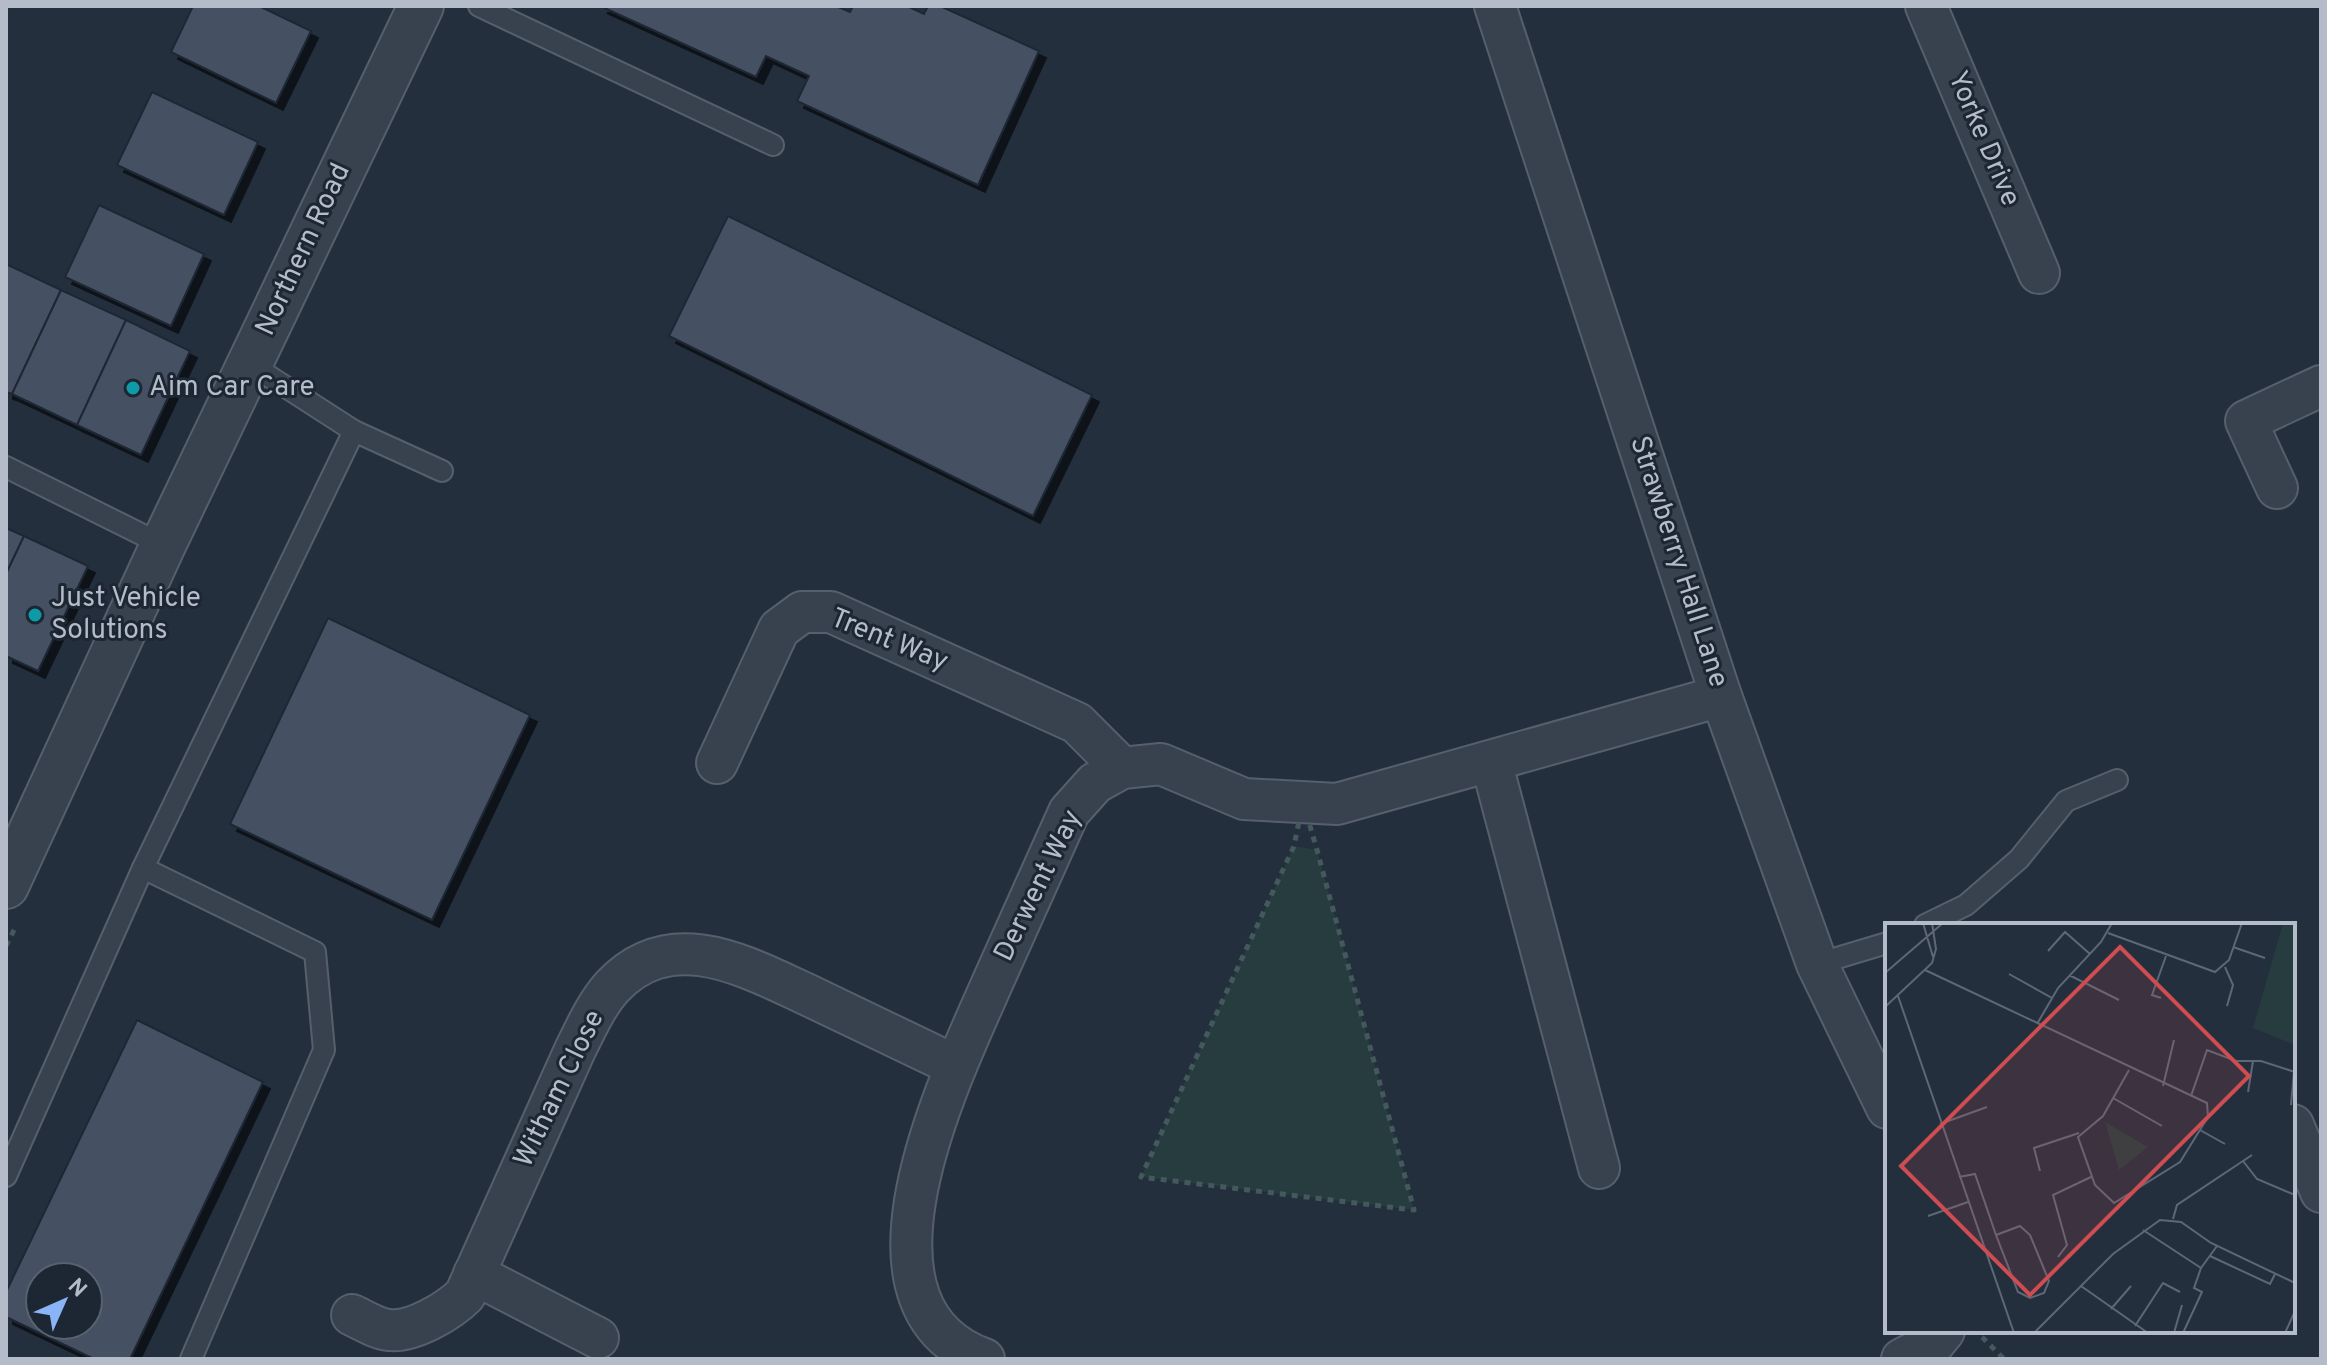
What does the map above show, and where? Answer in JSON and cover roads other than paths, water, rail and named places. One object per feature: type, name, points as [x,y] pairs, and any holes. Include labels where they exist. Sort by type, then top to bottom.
[{"type":"street","name":"Northern Road","points":[[10,867],[421,6]]},
{"type":"street","name":"Strawberry Hall Lane","points":[[1495,6],[1721,696],[1817,964],[1885,1104]]},
{"type":"street","name":"Yorke Drive","points":[[1926,6],[2039,273]]},
{"type":"street","points":[[2277,488],[2246,421],[2321,386]]},
{"type":"street","name":"Trent Way","points":[[717,763],[779,629],[802,612],[831,612],[1077,723],[1122,768]]},
{"type":"street","name":"Derwent Way","points":[[984,1359],[936,1329],[921,1306],[911,1254],[924,1160],[956,1066],[1069,812],[1095,783],[1122,768],[1161,764],[1244,799],[1337,804],[1721,696]]},
{"type":"street","points":[[1491,761],[1599,1168]]},
{"type":"street","name":"Witham Close","points":[[352,1315],[389,1330],[410,1327],[450,1310],[465,1295],[595,1011],[613,987],[632,971],[654,960],[679,953],[704,953],[748,967],[956,1066]]},
{"type":"street","points":[[2295,1130],[2321,1192]]},
{"type":"street","points":[[474,1274],[598,1338]]},
{"type":"street","points":[[1902,1359],[1935,1342],[1942,1333]]},
{"type":"lane","points":[[479,6],[773,145]]},
{"type":"lane","points":[[250,364],[354,431],[442,471]]},
{"type":"lane","points":[[6,1176],[143,868],[354,431]]},
{"type":"lane","points":[[6,467],[163,545]]},
{"type":"lane","points":[[1929,923],[1966,905],[2019,859],[2066,801],[2117,780]]},
{"type":"lane","points":[[143,868],[315,952],[324,1050],[191,1359]]},
{"type":"lane","points":[[1817,964],[1885,944]]},
{"type":"place","name":"Aim Car Care","points":[[133,388]]},
{"type":"place","name":"Just Vehicle Solutions","points":[[35,615]]}]
